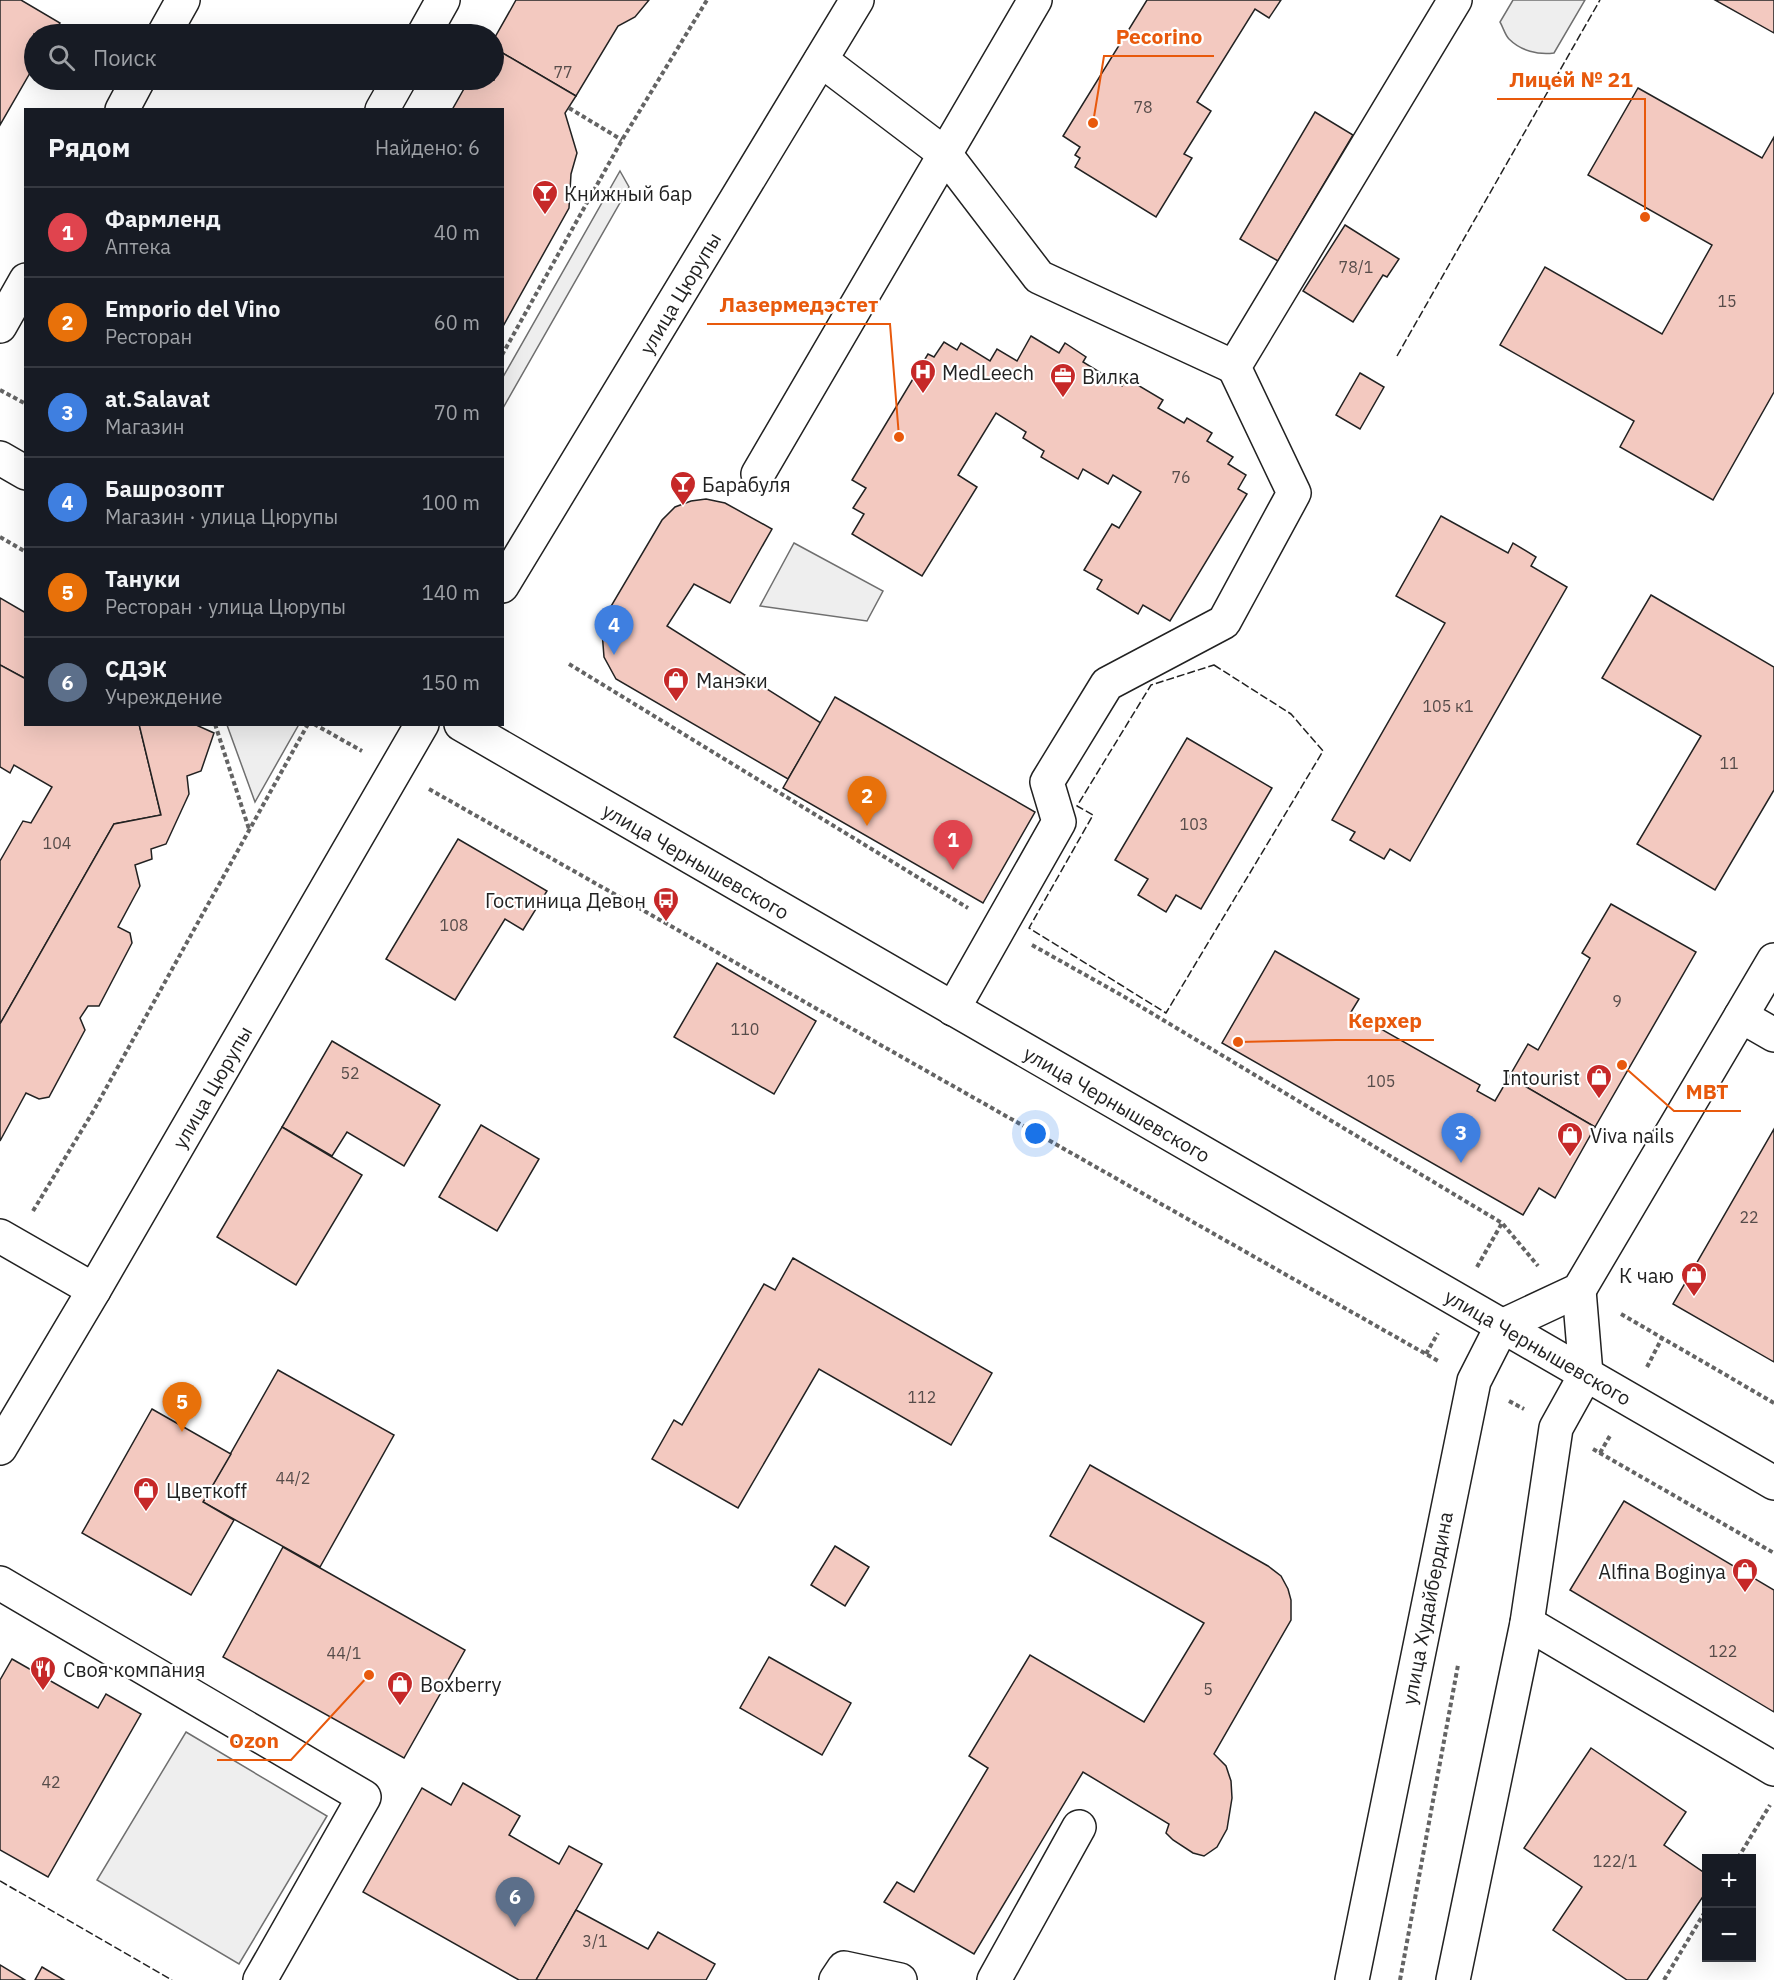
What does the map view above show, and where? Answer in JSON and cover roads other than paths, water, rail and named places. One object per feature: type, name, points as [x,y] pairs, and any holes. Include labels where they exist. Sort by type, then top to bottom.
[{"type":"street","points":[[170,24],[183,0]]},
{"type":"street","points":[[430,24],[443,0]]},
{"type":"street","name":"улица Цюрупы","points":[[504,583],[857,0]]},
{"type":"street","points":[[758,474],[1035,0]]},
{"type":"street","points":[[1234,367],[1455,0]]},
{"type":"street","points":[[821,60],[945,154],[1039,277],[1234,367],[1294,494],[1224,622],[1107,684],[1047,782],[1059,822],[953,1009]]},
{"type":"street","points":[[123,108],[133,90]]},
{"type":"street","points":[[383,108],[393,90]]},
{"type":"street","points":[[0,326],[24,284]]},
{"type":"street","points":[[0,458],[24,472]]},
{"type":"street","name":"улица Цюрупы","points":[[0,1448],[421,726]]},
{"type":"street","name":"улица Чернышевского","points":[[464,726],[1774,1483]]},
{"type":"street","points":[[1502,1326],[1579,1290],[1774,960]]},
{"type":"street","points":[[1741,1016],[1774,1035]]},
{"type":"street","points":[[7,1240],[94,1290]]},
{"type":"street","points":[[1453,1980],[1527,1623],[1556,1428],[1586,1374],[1579,1290]]},
{"type":"street","name":"улица Худайбердина","points":[[1352,1980],[1474,1381],[1502,1326]]},
{"type":"street","points":[[0,1583],[364,1797],[260,1980]]},
{"type":"street","points":[[1527,1623],[1774,1769]]},
{"type":"street","points":[[994,1980],[1079,1827]]},
{"type":"street","points":[[836,1980],[844,1968],[900,1980]]},
{"type":"place","name":"Pecorino","points":[[1093,123]]},
{"type":"place","name":"Книжный бар","points":[[545,216]]},
{"type":"place","name":"Лицей № 21","points":[[1645,217]]},
{"type":"place","name":"MedLeech","points":[[923,395]]},
{"type":"place","name":"Вилка","points":[[1063,399]]},
{"type":"place","name":"Лазермедэстет","points":[[899,437]]},
{"type":"place","name":"Барабуля","points":[[683,507]]},
{"type":"place","name":"Башрозопт","points":[[614,655]]},
{"type":"place","name":"Манэки","points":[[676,703]]},
{"type":"place","name":"Emporio del Vino","points":[[867,826]]},
{"type":"place","name":"Фармленд","points":[[953,870]]},
{"type":"place","name":"Гостиница Девон","points":[[666,923]]},
{"type":"place","name":"Керхер","points":[[1238,1042]]},
{"type":"place","name":"MBT","points":[[1622,1065]]},
{"type":"place","name":"Intourist","points":[[1599,1100]]},
{"type":"place","name":"Viva nails","points":[[1570,1158]]},
{"type":"place","name":"at.Salavat","points":[[1461,1163]]},
{"type":"place","name":"К чаю","points":[[1694,1298]]},
{"type":"place","name":"Тануки","points":[[182,1432]]},
{"type":"place","name":"Цветкoff","points":[[146,1513]]},
{"type":"place","name":"Alfina Boginya","points":[[1745,1594]]},
{"type":"place","name":"Ozon","points":[[369,1675]]},
{"type":"place","name":"Своя компания","points":[[43,1692]]},
{"type":"place","name":"Boxberry","points":[[400,1707]]},
{"type":"place","name":"СДЭК","points":[[515,1927]]}]
